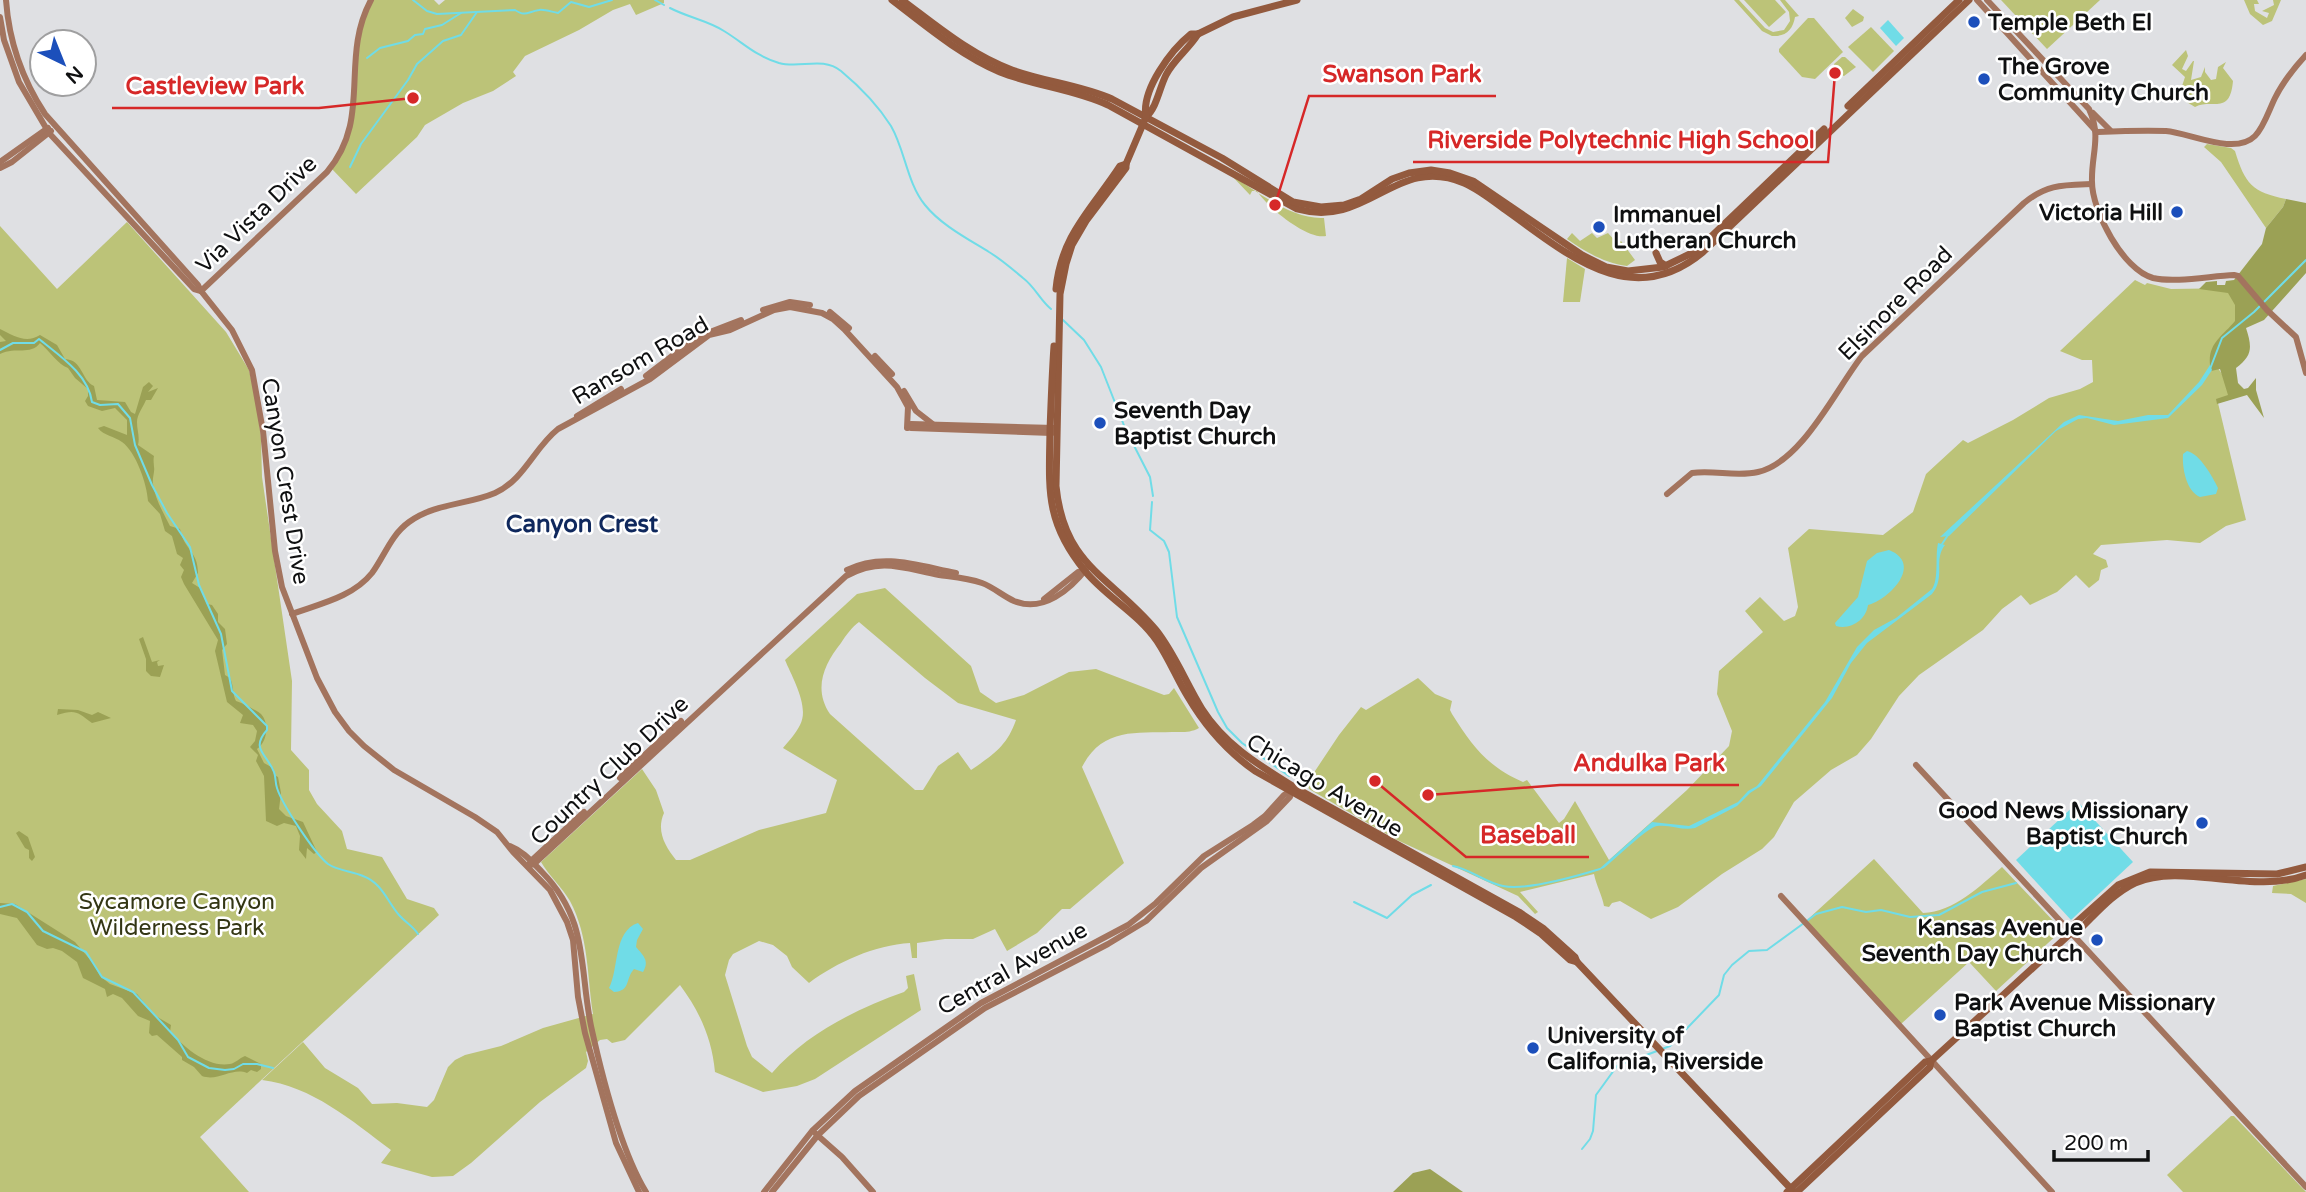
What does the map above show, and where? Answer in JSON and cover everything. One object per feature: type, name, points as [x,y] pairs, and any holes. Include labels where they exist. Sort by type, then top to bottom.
[{"type":"main road","points":[[892,0],[957,49],[986,66],[1012,76],[1093,98],[1145,120],[1222,158],[1293,202],[1328,214]]},
{"type":"main road","points":[[902,0],[961,44],[993,62],[1035,77],[1095,92],[1283,203],[1306,212],[1328,214],[1362,204],[1390,187],[1431,170]]},
{"type":"main road","name":"Chicago Avenue","points":[[1297,0],[1227,18],[1198,34],[1173,63],[1122,175],[1079,231],[1066,262],[1060,294],[1049,484],[1053,513],[1060,534],[1087,569],[1152,634],[1198,714],[1241,761],[1529,919],[1556,939],[1792,1191]]},
{"type":"main road","points":[[1328,214],[1329,211],[1347,206],[1392,179],[1409,173],[1431,170],[1458,174],[1473,181],[1582,255],[1606,267],[1654,273],[1688,256],[1704,244],[1959,0]]},
{"type":"main road","points":[[1431,170],[1456,178],[1582,263],[1604,272],[1626,277],[1675,269],[1703,252],[1969,0]]},
{"type":"main road","points":[[1410,179],[1442,177],[1460,182]]},
{"type":"main road","points":[[1293,202],[1321,207],[1354,201]]},
{"type":"main road","points":[[1656,253],[1660,262],[1667,266]]},
{"type":"main road","points":[[1604,272],[1628,271]]},
{"type":"main road","name":"Chicago Avenue","points":[[1292,789],[1533,928],[1570,960],[1577,962]]},
{"type":"main road","points":[[2071,933],[2071,927],[2114,888],[2150,872],[2272,874],[2288,873],[2306,867]]},
{"type":"main road","points":[[1792,1191],[1930,1067],[1931,1061],[2071,933],[2077,932],[2123,890],[2143,880],[2170,876],[2281,881],[2306,875]]},
{"type":"main road","points":[[1529,919],[1533,928],[1539,928],[1556,939]]},
{"type":"street","name":"Canyon Crest Drive","points":[[6,0],[17,59],[51,129]]},
{"type":"street","name":"Via Vista Drive","points":[[201,291],[327,172],[340,156],[352,128],[357,38],[371,0]]},
{"type":"street","points":[[1977,0],[2096,132]]},
{"type":"street","points":[[1987,0],[2112,131]]},
{"type":"street","name":"Canyon Crest Drive","points":[[0,17],[4,40],[19,82],[51,129],[198,285],[232,330],[252,370],[263,431],[275,551],[282,587],[327,699],[349,731],[394,771],[497,832],[510,846],[520,850],[550,890],[567,922],[574,947],[578,997],[585,1033],[616,1143],[639,1192]]},
{"type":"street","points":[[2096,132],[2167,131],[2214,142],[2243,143],[2255,136],[2292,70],[2306,55]]},
{"type":"street","points":[[2089,109],[2096,132],[2092,184],[2099,212],[2118,247],[2138,270],[2148,276],[2162,279],[2234,275],[2239,278],[2298,341],[2306,373]]},
{"type":"street","points":[[0,162],[51,129]]},
{"type":"street","points":[[0,168],[12,162],[51,129]]},
{"type":"street","name":"Elsinore Road","points":[[1667,494],[1686,475],[1692,473],[1748,473],[1770,467],[1816,425],[1846,376],[1862,356],[2024,203],[2037,192],[2052,186],[2092,184]]},
{"type":"street","name":"Ransom Road","points":[[292,614],[357,587],[373,570],[394,536],[415,517],[495,493],[513,482],[544,440],[608,395],[648,375],[707,331],[734,323],[772,306],[790,302],[816,306],[836,316],[897,380],[912,406],[934,425]]},
{"type":"street","name":"Ransom Road","points":[[573,420],[585,416],[608,400],[650,379],[709,335],[730,330],[774,310],[790,307],[822,313],[844,329],[897,387],[908,407],[912,427]]},
{"type":"street","points":[[912,427],[921,415]]},
{"type":"street","points":[[912,427],[934,425],[1054,430]]},
{"type":"street","points":[[912,427],[1054,430]]},
{"type":"street","name":"Country Club Drive","points":[[531,864],[845,576],[871,565],[902,566],[979,582],[1017,602],[1032,605],[1048,602],[1056,597],[1087,569]]},
{"type":"street","points":[[1916,765],[2306,1187]]},
{"type":"street","name":"Central Avenue","points":[[764,1192],[815,1133],[859,1096],[1001,998],[1108,944],[1146,921],[1201,867],[1268,821],[1290,797],[1292,789]]},
{"type":"street","name":"Canyon Crest Drive","points":[[531,864],[556,888],[574,921],[582,948],[586,999],[596,1046],[622,1140],[646,1192]]},
{"type":"street","points":[[1781,896],[2052,1192]]},
{"type":"street","points":[[815,1133],[845,1160],[873,1192]]},
{"type":"street","name":"Central Avenue","points":[[772,1192],[815,1133]]},
{"type":"green space","points":[[370,0],[434,0],[439,5],[445,0],[664,0],[664,3],[636,15],[630,4],[613,10],[525,56],[513,72],[516,76],[493,91],[463,103],[425,125],[417,137],[356,194],[331,168],[347,141],[356,45]]},
{"type":"green space","points":[[1734,0],[1739,0],[1765,28],[1773,32],[1784,30],[1790,21],[1789,12],[1780,0],[1785,0],[1799,16],[1795,17],[1788,32],[1772,36],[1762,31]]},
{"type":"green space","points":[[1744,0],[1775,0],[1786,12],[1769,27]]},
{"type":"green space","points":[[2001,0],[2100,0],[2047,49]]},
{"type":"green space","points":[[2244,0],[2257,0],[2259,4],[2254,4],[2255,11],[2267,18],[2269,13],[2262,11],[2274,5],[2273,0],[2281,0],[2272,21],[2263,25],[2250,14]]},
{"type":"green space","points":[[1853,9],[1864,17],[1863,21],[1852,27],[1845,18]]},
{"type":"green space","points":[[1808,18],[1814,18],[1843,52],[1815,79],[1802,77],[1779,52]]},
{"type":"green space","points":[[1871,27],[1894,51],[1873,72],[1848,47]]},
{"type":"green space","points":[[2186,50],[2188,56],[2182,69],[2186,71],[2194,61],[2191,80],[2201,77],[2205,67],[2211,80],[2216,79],[2218,67],[2226,62],[2223,68],[2233,81],[2228,99],[2219,104],[2195,107],[2185,101],[2182,86],[2185,77],[2172,65]]},
{"type":"green space","points":[[1842,57],[1856,67],[1844,76],[1835,73],[1834,64]]},
{"type":"green space","points":[[2207,144],[2231,148],[2252,185],[2265,193],[2286,199],[2266,228],[2221,162],[2204,147]]},
{"type":"green space","points":[[1231,175],[1255,191],[1250,195]]},
{"type":"green space","points":[[1259,193],[1300,215],[1324,218],[1326,236],[1318,236],[1298,228],[1269,205]]},
{"type":"green space","points":[[2286,199],[2306,203],[2306,273],[2264,320],[2246,328],[2250,350],[2246,359],[2236,368],[2238,383],[2244,389],[2256,378],[2256,390],[2264,418],[2247,395],[2217,404],[2216,399],[2228,395],[2220,369],[2211,371],[2210,354],[2216,342],[2235,321],[2235,305],[2228,293],[2199,289],[2206,282],[2217,281],[2217,285],[2225,285],[2226,281],[2234,280],[2262,244],[2266,228]]},
{"type":"green space","name":"Sycamore Canyon Wilderness Park","points":[[127,222],[226,332],[249,370],[257,404],[262,477],[292,681],[291,750],[309,770],[309,790],[317,804],[342,831],[347,849],[382,857],[407,899],[434,908],[439,915],[200,1137],[249,1192],[0,1192],[0,226],[57,289]]},
{"type":"green space","points":[[1572,233],[1580,241],[1592,233],[1597,238],[1608,233],[1617,243],[1621,241],[1635,260],[1627,266],[1603,260],[1567,239]]},
{"type":"green space","points":[[1567,258],[1585,269],[1580,302],[1563,302]]},
{"type":"green space","points":[[2135,280],[2145,285],[2147,283],[2171,289],[2239,288],[2263,310],[2213,361],[2222,374],[2232,399],[2218,403],[2246,520],[2226,526],[2200,543],[2167,540],[2101,545],[2093,554],[2106,560],[2108,567],[2101,570],[2099,580],[2089,588],[2076,575],[2057,592],[2030,605],[2021,595],[2002,609],[1983,630],[1919,675],[1899,696],[1871,739],[1857,755],[1831,770],[1794,802],[1774,837],[1762,849],[1722,874],[1678,907],[1651,919],[1620,901],[1609,907],[1604,906],[1594,874],[1520,892],[1538,912],[1535,914],[1518,896],[1397,840],[1309,789],[1307,783],[1361,707],[1366,710],[1418,678],[1435,694],[1452,701],[1450,710],[1474,746],[1500,770],[1523,782],[1527,780],[1559,823],[1575,801],[1609,860],[1687,790],[1729,746],[1732,731],[1717,694],[1719,671],[1763,632],[1745,611],[1760,597],[1784,621],[1795,616],[1798,607],[1788,548],[1809,529],[1883,535],[1913,512],[1926,474],[1963,440],[1968,443],[2049,398],[2080,389],[2093,382],[2092,360],[2082,360],[2060,351]]},
{"type":"green space","points":[[0,329],[25,339],[40,335],[57,345],[65,359],[79,366],[94,386],[97,400],[125,402],[135,414],[143,387],[149,382],[153,386],[148,392],[158,388],[151,400],[146,400],[138,417],[138,445],[154,456],[153,482],[157,500],[170,526],[180,529],[184,542],[196,560],[198,573],[192,583],[200,588],[207,604],[212,605],[218,614],[218,622],[225,629],[227,644],[222,650],[225,675],[230,678],[236,701],[264,718],[266,733],[257,749],[264,763],[273,768],[274,775],[278,777],[281,793],[279,809],[286,816],[303,822],[317,852],[314,854],[307,848],[306,859],[299,850],[300,836],[296,826],[284,823],[277,826],[266,821],[264,776],[256,761],[258,755],[250,747],[255,741],[257,731],[253,725],[240,723],[243,715],[227,702],[215,651],[218,640],[181,577],[184,570],[180,565],[183,558],[177,554],[172,536],[165,531],[160,514],[148,501],[143,477],[127,447],[98,428],[104,426],[127,435],[127,420],[115,408],[102,411],[88,406],[85,401],[88,389],[40,343],[32,349],[0,354],[0,342],[6,341],[0,335]]},
{"type":"green space","points":[[885,588],[971,666],[980,692],[996,703],[1024,695],[1069,672],[1096,669],[1164,695],[1174,688],[1199,728],[1186,732],[1121,735],[1099,745],[1082,767],[1124,863],[1070,909],[1062,909],[1037,933],[1007,951],[995,929],[973,939],[917,943],[917,958],[912,958],[910,943],[897,944],[857,956],[809,983],[792,967],[787,956],[773,945],[759,941],[733,954],[725,975],[752,1057],[772,1073],[800,1046],[833,1024],[904,992],[908,988],[906,976],[914,974],[921,1010],[815,1079],[797,1086],[763,1092],[715,1072],[704,1026],[680,985],[625,1040],[612,1043],[607,1039],[600,1040],[586,1052],[586,1068],[540,1102],[453,1176],[432,1177],[381,1163],[391,1150],[331,1106],[298,1089],[262,1080],[303,1042],[325,1068],[358,1088],[372,1104],[397,1103],[427,1107],[434,1100],[448,1067],[455,1060],[501,1046],[543,1028],[593,1014],[581,928],[567,896],[541,862],[642,769],[656,790],[664,813],[661,832],[676,860],[690,860],[759,830],[826,813],[837,780],[783,748],[803,718],[799,692],[785,660],[857,594]],"holes":[[[859,622],[958,703],[1016,720],[1004,743],[979,765],[971,770],[958,752],[938,766],[923,790],[915,790],[830,714],[822,695],[822,686],[830,659]]]},
{"type":"green space","points":[[143,637],[152,662],[160,660],[157,662],[158,666],[164,665],[160,677],[151,676],[146,671],[146,659],[139,639]]},
{"type":"green space","points":[[58,709],[78,710],[92,715],[98,712],[111,718],[92,723],[76,713],[57,715]]},
{"type":"green space","points":[[19,831],[28,837],[35,857],[32,861],[29,858],[29,850],[16,833]]},
{"type":"green space","points":[[1874,859],[1923,913],[1934,912],[1956,903],[2002,867],[2060,928],[2060,932],[1996,991],[1969,962],[1901,1024],[1806,921]]},
{"type":"green space","points":[[2306,879],[2306,903],[2291,894],[2272,893],[2273,886]]},
{"type":"green space","points":[[0,903],[15,904],[75,942],[100,976],[110,984],[137,994],[154,1015],[171,1025],[170,1032],[189,1050],[205,1060],[222,1064],[232,1063],[245,1056],[261,1064],[261,1069],[257,1072],[251,1070],[247,1073],[202,1076],[157,1035],[152,1036],[149,1033],[150,1021],[138,1016],[122,998],[113,994],[107,997],[105,989],[83,978],[77,962],[62,951],[37,945],[17,918],[0,914]]},
{"type":"green space","points":[[2234,1116],[2306,1192],[2183,1192],[2167,1175]]},
{"type":"green space","points":[[1430,1169],[1463,1192],[1393,1192],[1413,1173]]},
{"type":"water","points":[[1888,20],[1904,38],[1896,46],[1880,28]]},
{"type":"water","points":[[2210,365],[2212,370],[2202,385],[2168,418],[2114,425],[2087,418],[2078,419],[2056,431],[1949,536],[1940,537],[2064,422],[2079,415],[2118,421],[2148,415],[2168,415],[2199,382]]},
{"type":"water","points":[[2187,451],[2196,456],[2209,472],[2218,488],[2216,494],[2200,497],[2191,490],[2183,466],[2183,454]]},
{"type":"water","points":[[1938,543],[1945,545],[1940,557],[1938,581],[1932,594],[1867,643],[1851,663],[1832,698],[1761,786],[1737,806],[1695,828],[1653,828],[1598,870],[1652,822],[1689,826],[1738,802],[1757,786],[1825,702],[1857,647],[1874,630],[1896,618],[1932,589]]},
{"type":"water","points":[[1889,550],[1899,556],[1903,564],[1899,581],[1885,596],[1868,605],[1857,623],[1847,627],[1836,626],[1835,623],[1858,597],[1867,561],[1877,553]]},
{"type":"water","points":[[2078,802],[2133,862],[2071,920],[2016,860]]},
{"type":"water","points":[[638,923],[643,929],[636,947],[645,958],[645,968],[643,972],[634,969],[625,987],[614,992],[609,988],[620,942],[630,927]]},
{"type":"waterway","points":[[413,0],[427,11],[437,14],[515,10],[524,14],[541,10],[558,13],[571,2],[589,7],[612,0]]},
{"type":"waterway","points":[[655,0],[664,5]]},
{"type":"waterway","points":[[670,8],[718,28],[770,60],[787,64],[826,64],[841,71],[868,97],[891,126],[914,187],[931,212],[1011,268],[1051,309]]},
{"type":"waterway","points":[[350,167],[361,144],[417,64],[443,41],[461,35],[477,12]]},
{"type":"waterway","points":[[367,58],[380,48],[408,41],[415,35],[423,34],[425,29],[442,25],[461,13]]},
{"type":"waterway","points":[[2210,369],[2222,338],[2254,312],[2306,260]]},
{"type":"waterway","points":[[1063,320],[1084,340],[1101,367],[1125,428],[1150,477],[1153,496]]},
{"type":"waterway","points":[[0,350],[13,343],[34,343],[39,339],[79,374],[92,402],[100,405],[118,404],[130,418],[135,445],[152,485],[190,547],[199,585],[221,634],[232,691],[267,726],[260,747],[274,772],[277,788],[285,805],[307,839],[328,864],[370,879],[418,934]]},
{"type":"waterway","points":[[1152,502],[1150,530],[1164,541],[1169,552],[1177,617],[1218,712],[1227,728],[1242,743],[1289,776]]},
{"type":"waterway","points":[[1942,544],[1948,535]]},
{"type":"waterway","points":[[1453,866],[1497,884],[1513,887],[1552,882],[1600,869]]},
{"type":"waterway","points":[[1808,920],[1816,914],[1842,907],[1866,912],[1881,910],[1910,917],[1939,915],[1982,892],[2016,883]]},
{"type":"waterway","points":[[1354,902],[1387,918],[1412,895],[1431,885]]},
{"type":"waterway","points":[[0,907],[12,904],[27,912],[43,931],[86,952],[102,977],[133,992],[178,1040],[188,1057],[209,1068],[234,1069],[243,1064],[273,1068]]},
{"type":"waterway","points":[[1662,1049],[1670,1046],[1719,995],[1724,975],[1732,965],[1749,951],[1767,950],[1804,923]]},
{"type":"waterway","points":[[1582,1149],[1593,1131],[1596,1095],[1617,1066],[1657,1051]]},
{"type":"place","name":"Temple Beth El","points":[[1974,22]]},
{"type":"place","name":"Riverside Polytechnic High School","points":[[1835,73]]},
{"type":"place","name":"The Grove Community Church","points":[[1984,79]]},
{"type":"place","name":"Castleview Park","points":[[413,98]]},
{"type":"place","name":"Swanson Park","points":[[1275,205]]},
{"type":"place","name":"Victoria Hill","points":[[2177,212]]},
{"type":"place","name":"Immanuel Lutheran Church","points":[[1599,227]]},
{"type":"place","name":"Seventh Day Baptist Church","points":[[1100,423]]},
{"type":"place","name":"Baseball","points":[[1375,781]]},
{"type":"place","name":"Andulka Park","points":[[1428,795]]},
{"type":"place","name":"Good News Missionary Baptist Church","points":[[2202,823]]},
{"type":"place","name":"Kansas Avenue Seventh Day Church","points":[[2097,940]]},
{"type":"place","name":"Park Avenue Missionary Baptist Church","points":[[1940,1015]]},
{"type":"place","name":"University of California, Riverside","points":[[1533,1048]]},
{"type":"district","name":"Canyon Crest","points":[[582,524]]}]
